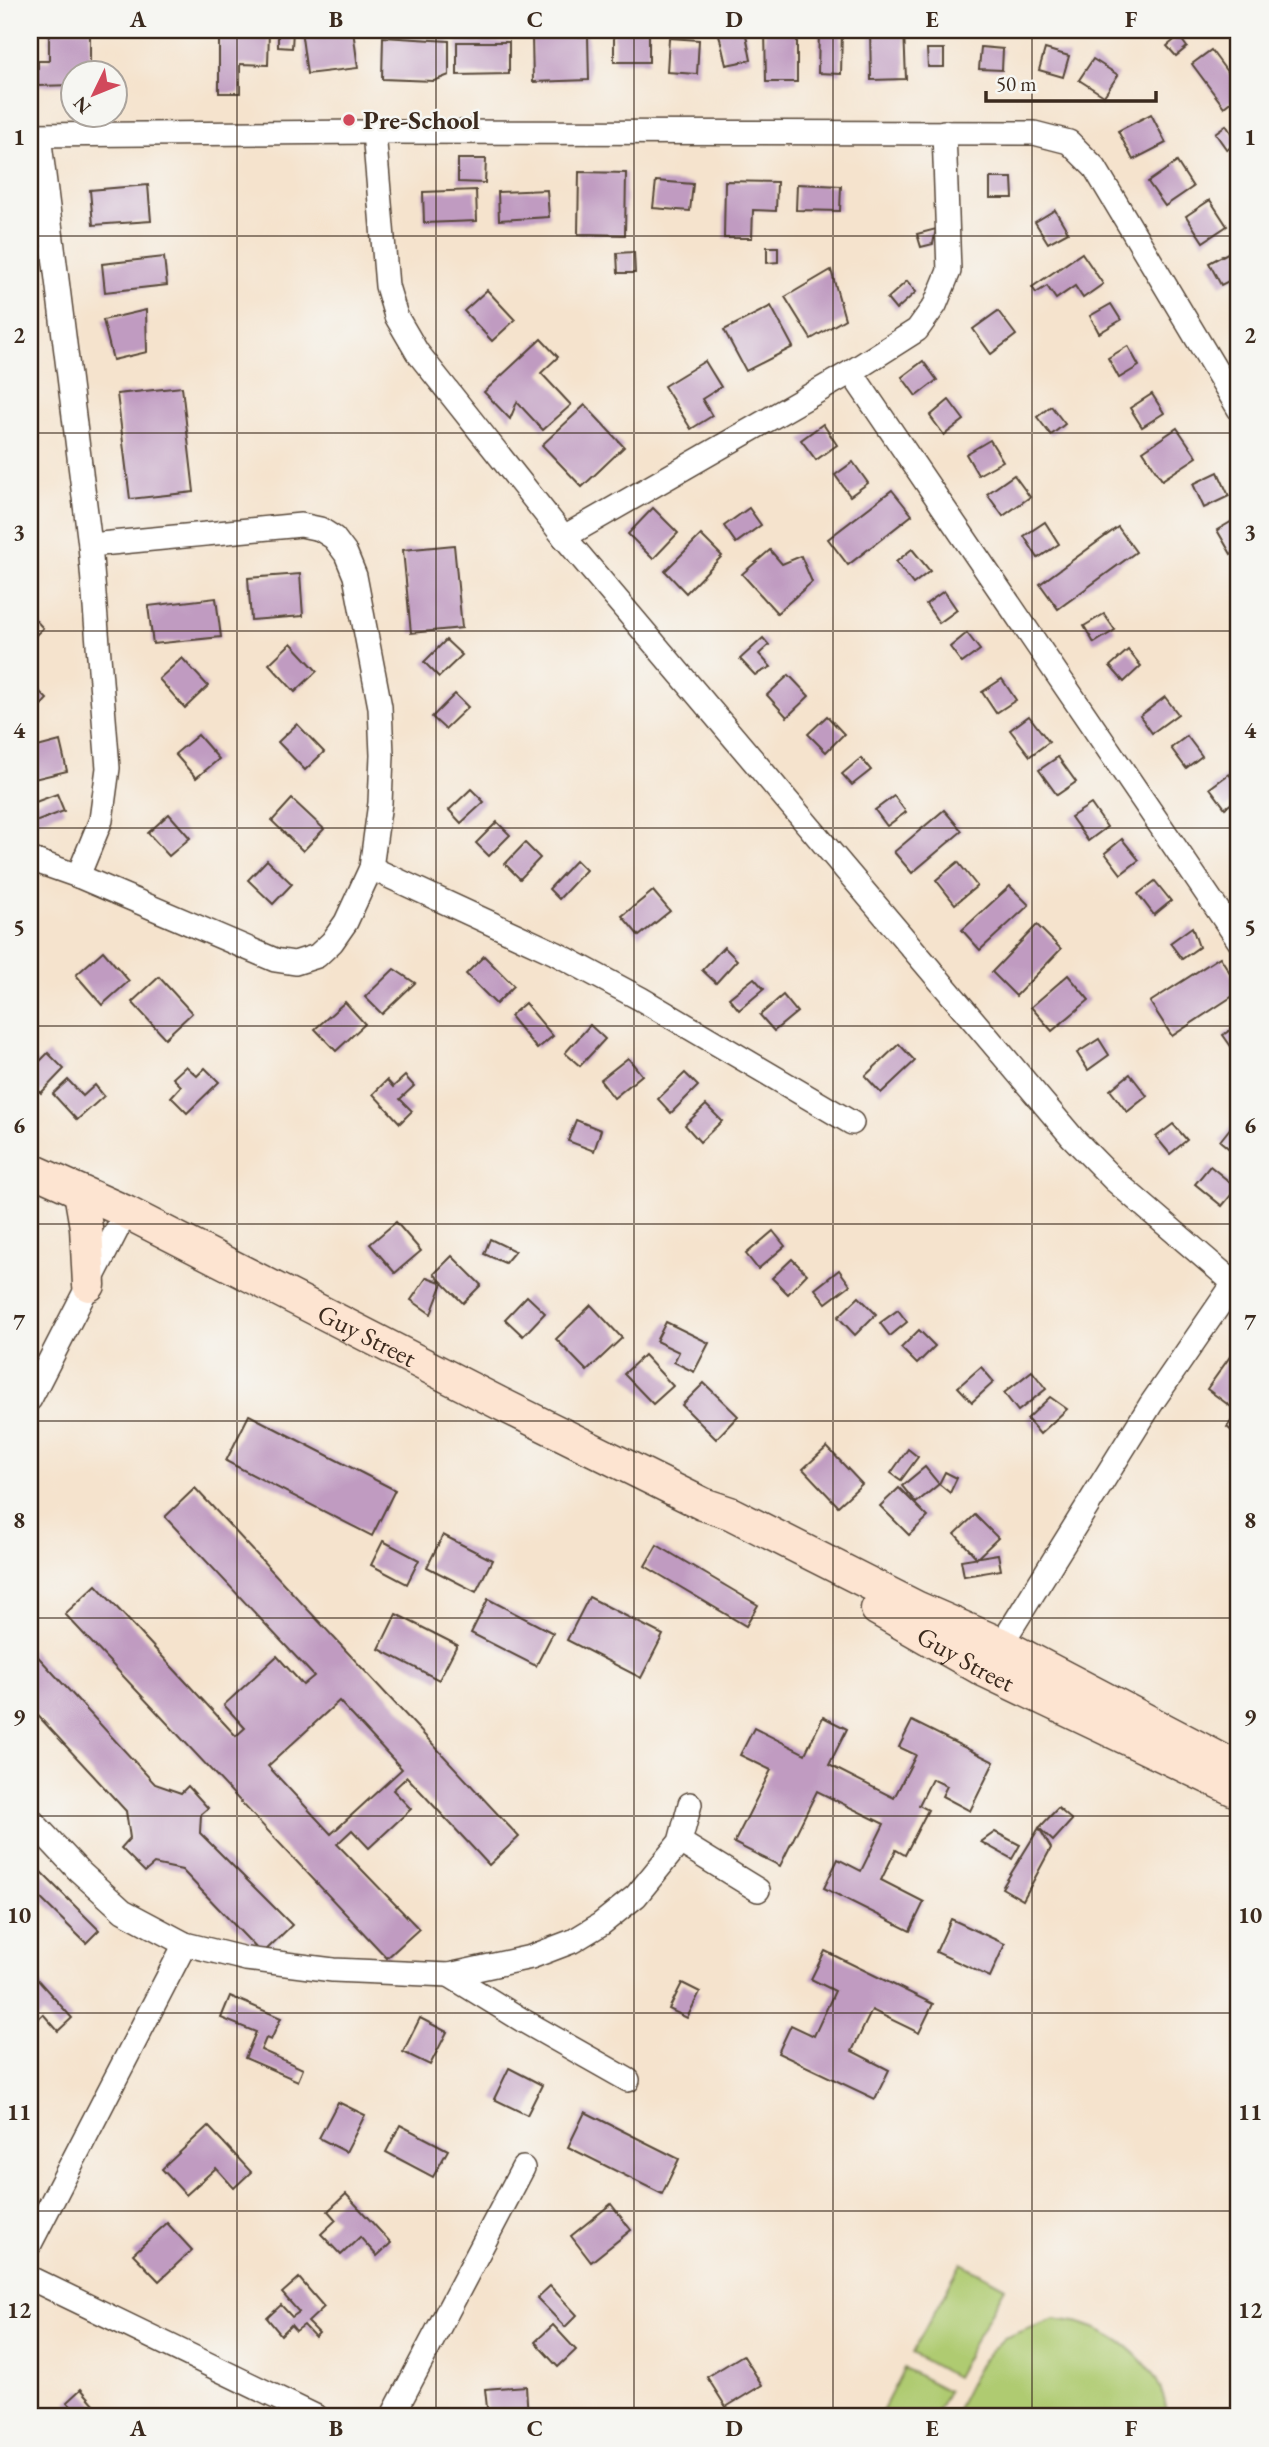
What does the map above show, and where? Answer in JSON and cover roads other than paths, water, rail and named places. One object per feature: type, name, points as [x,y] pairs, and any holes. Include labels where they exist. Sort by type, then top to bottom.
[{"type":"street","points":[[374,132],[387,286],[396,316],[417,352],[564,537],[1072,1137],[1114,1180],[1237,1279],[1151,1404],[985,1671]]},
{"type":"street","points":[[78,876],[101,820],[108,768],[90,545],[34,135],[374,132],[1034,133],[1069,142],[1095,168],[1239,409]]},
{"type":"street","points":[[564,537],[851,372],[917,330],[935,305],[949,271],[944,132]]},
{"type":"street","points":[[851,372],[1239,941]]},
{"type":"street","points":[[30,859],[78,876],[275,960],[295,963],[317,956],[332,942],[346,922],[371,868],[380,803],[380,707],[355,576],[346,554],[334,538],[320,529],[301,525],[90,545]]},
{"type":"street","points":[[371,868],[555,953],[641,999],[852,1123]]},
{"type":"street","name":"Guy Street","points":[[30,1170],[125,1212],[703,1504],[730,1513],[918,1608],[1001,1644],[1230,1757]]},
{"type":"street","points":[[80,1192],[86,1227],[89,1285]]},
{"type":"street","points":[[30,1399],[125,1212]]},
{"type":"street","name":"Guy Street","points":[[703,1504],[726,1525],[985,1671],[1239,1792]]},
{"type":"street","points":[[30,1819],[79,1871],[123,1911],[185,1944],[246,1959],[321,1968],[449,1975],[531,1958],[573,1941],[601,1924],[636,1896],[680,1842],[690,1804]]},
{"type":"street","points":[[680,1842],[758,1890]]},
{"type":"street","points":[[30,2244],[185,1944]]},
{"type":"street","points":[[449,1975],[628,2080]]},
{"type":"street","points":[[392,2417],[523,2168]]},
{"type":"street","points":[[30,2278],[317,2417]]},
{"type":"place","name":"Pre-School","points":[[349,120]]}]
